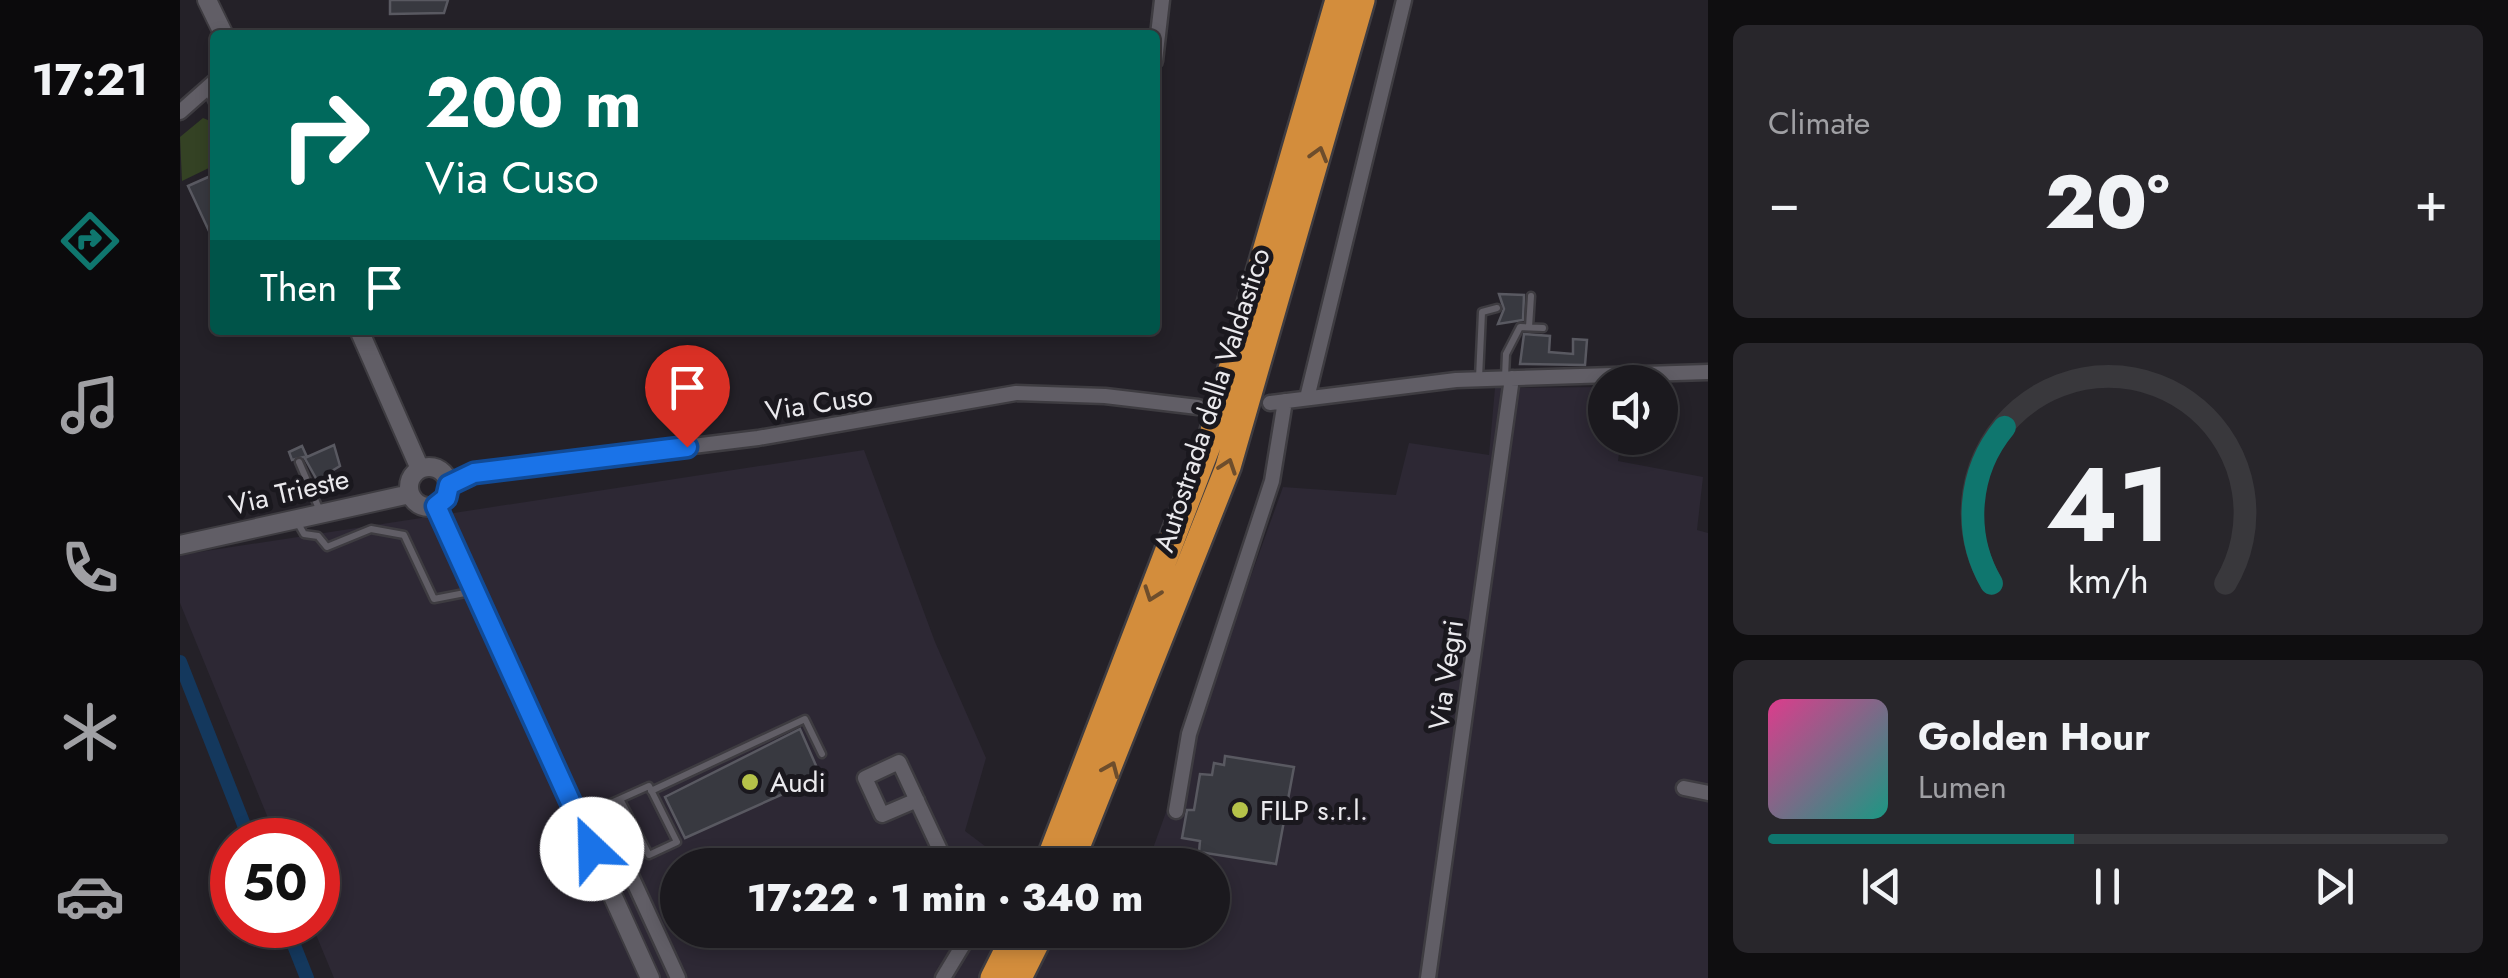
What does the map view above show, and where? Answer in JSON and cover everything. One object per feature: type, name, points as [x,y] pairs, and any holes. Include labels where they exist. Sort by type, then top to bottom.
[{"type":"highway","name":"Autostrada della Valdastico","points":[[1065,848],[1211,438],[1338,0]]},
{"type":"highway","name":"Autostrada della Valdastico","points":[[1066,848],[1228,467],[1362,0]]},
{"type":"highway","points":[[994,978],[1008,948]]},
{"type":"highway","points":[[1020,978],[1034,948]]},
{"type":"main road","points":[[207,0],[222,30]]},
{"type":"main road","points":[[361,335],[420,468]]},
{"type":"main road","points":[[420,468],[439,469],[449,485],[446,498],[436,506],[418,504],[410,494],[410,482],[420,468]]},
{"type":"main road","name":"Via Trieste","points":[[180,545],[410,494]]},
{"type":"main road","points":[[436,506],[650,978]]},
{"type":"street","points":[[1159,30],[1162,0]]},
{"type":"street","points":[[1307,398],[1404,0]]},
{"type":"street","points":[[180,112],[210,86]]},
{"type":"street","points":[[1176,811],[1189,734],[1272,481],[1278,402],[1478,379],[1708,372]]},
{"type":"street","name":"Via Vegri","points":[[1428,978],[1508,378]]},
{"type":"street","name":"Via Cuso","points":[[449,485],[474,473],[758,438],[1016,393],[1089,395],[1198,407]]},
{"type":"street","points":[[1684,788],[1708,793]]},
{"type":"street","points":[[916,800],[939,848]]},
{"type":"street","points":[[600,808],[678,978]]},
{"type":"street","points":[[943,978],[961,948]]},
{"type":"lane","points":[[1529,327],[1531,296]]},
{"type":"lane","points":[[1478,379],[1482,312],[1497,308]]},
{"type":"lane","points":[[1508,378],[1508,347],[1520,327],[1543,328]]},
{"type":"lane","points":[[299,462],[321,512]]},
{"type":"lane","points":[[294,518],[304,534],[318,536],[327,546],[371,529],[404,535],[434,599],[476,591]]},
{"type":"lane","points":[[652,791],[804,719],[822,754]]},
{"type":"lane","points":[[578,817],[648,786],[678,842],[648,855],[620,800]]},
{"type":"shaded area","points":[[1588,387],[1588,455],[1619,455],[1618,461],[1703,477],[1697,530],[1708,533],[1708,978],[334,978],[322,948],[340,948],[340,818],[268,818],[180,603],[180,555],[864,450],[935,642],[986,758],[965,831],[988,848],[660,848],[660,948],[1230,948],[1230,848],[1153,848],[1283,487],[1396,495],[1409,443],[1489,455],[1495,388]]},
{"type":"green space","points":[[203,118],[210,121],[210,167],[182,181],[180,137]]},
{"type":"building","points":[[390,0],[448,0],[444,13],[390,14]]},
{"type":"building","points":[[210,176],[210,233],[188,186]]},
{"type":"building","points":[[1499,294],[1524,295],[1523,320],[1498,324],[1504,309]]},
{"type":"building","points":[[1524,334],[1550,336],[1549,352],[1573,354],[1573,339],[1587,340],[1585,365],[1520,364]]},
{"type":"building","points":[[334,445],[340,466],[317,480],[304,457],[292,460],[289,452],[302,446],[307,457]]},
{"type":"building","name":"Audi","points":[[800,729],[821,777],[685,838],[665,797]]},
{"type":"building","name":"FILP s.r.l.","points":[[1225,756],[1294,767],[1276,864],[1230,857],[1230,848],[1199,848],[1200,841],[1182,838],[1187,810],[1194,810],[1200,774],[1212,775],[1214,763],[1224,765]]},
{"type":"waterway","points":[[180,662],[241,818]]},
{"type":"waterway","points":[[295,948],[307,978]]},
{"type":"place","name":"Audi","points":[[750,782]]},
{"type":"place","name":"FILP s.r.l.","points":[[1240,810]]},
{"type":"route","points":[[592,849],[436,506],[446,498],[449,485],[474,473],[687,447]]}]
